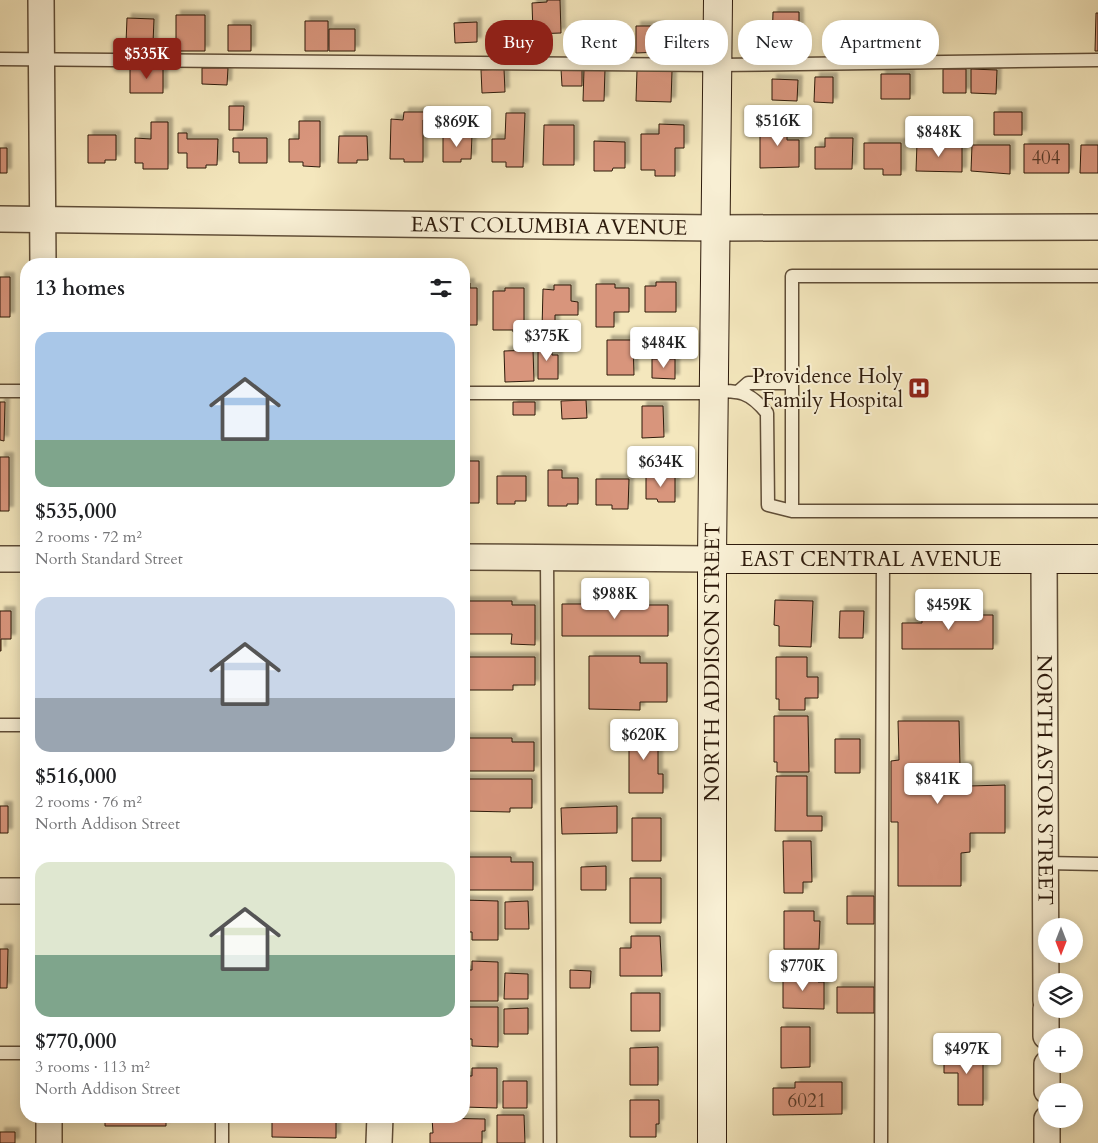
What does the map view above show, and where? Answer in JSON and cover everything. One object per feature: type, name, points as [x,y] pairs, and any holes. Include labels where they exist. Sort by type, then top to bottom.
[{"type":"street","points":[[41,0],[43,258]]},
{"type":"street","name":"NORTH ADDISON STREET","points":[[718,0],[718,20]]},
{"type":"street","name":"NORTH ADDISON STREET","points":[[712,1143],[712,559],[722,392],[715,228],[717,65]]},
{"type":"street","name":"EAST COLUMBIA AVENUE","points":[[0,219],[715,228],[1098,227]]},
{"type":"street","name":"EAST CENTRAL AVENUE","points":[[470,557],[1098,559]]},
{"type":"street","points":[[0,559],[20,559]]},
{"type":"street","name":"NORTH ASTOR STREET","points":[[1044,559],[1046,973]]},
{"type":"street","points":[[0,891],[20,891]]},
{"type":"street","points":[[49,1123],[49,1143]]},
{"type":"street","points":[[379,1143],[380,1123]]},
{"type":"street","points":[[1047,1128],[1047,1143]]},
{"type":"lane","points":[[0,59],[645,64]]},
{"type":"lane","points":[[728,65],[1098,60]]},
{"type":"lane","points":[[792,511],[792,276],[1098,276]]},
{"type":"lane","points":[[722,392],[748,384],[792,383]]},
{"type":"lane","points":[[0,391],[20,391]]},
{"type":"lane","points":[[470,392],[722,392],[758,402],[767,414],[768,505],[792,511],[1098,511]]},
{"type":"lane","points":[[546,556],[550,1143]]},
{"type":"lane","points":[[881,1143],[883,559]]},
{"type":"lane","points":[[0,725],[20,725]]},
{"type":"lane","points":[[1046,864],[1098,864]]},
{"type":"lane","points":[[0,1053],[20,1053]]},
{"type":"lane","points":[[222,1123],[222,1143]]},
{"type":"building","points":[[547,0],[560,0],[561,33],[553,33],[553,20],[533,20],[532,3],[547,2]]},
{"type":"building","points":[[773,12],[799,12],[799,20],[773,20]]},
{"type":"building","points":[[1096,13],[1098,13],[1098,51],[1095,51]]},
{"type":"building","points":[[176,15],[205,15],[205,51],[176,51]]},
{"type":"building","points":[[127,18],[154,19],[153,43],[126,43]]},
{"type":"building","points":[[305,21],[328,21],[328,51],[305,51]]},
{"type":"building","points":[[477,22],[477,42],[455,43],[454,23]]},
{"type":"building","points":[[228,25],[251,25],[251,51],[228,51]]},
{"type":"building","points":[[636,26],[645,26],[645,53],[636,53]]},
{"type":"building","points":[[329,29],[355,29],[355,51],[329,51]]},
{"type":"building","points":[[163,66],[163,93],[130,93],[130,67]]},
{"type":"building","points":[[202,68],[228,68],[227,85],[202,84]]},
{"type":"building","points":[[504,69],[505,92],[482,93],[481,70]]},
{"type":"building","points":[[561,69],[582,69],[582,86],[562,86]]},
{"type":"building","points":[[584,69],[605,69],[604,101],[583,101]]},
{"type":"building","points":[[943,69],[966,69],[966,93],[943,93]]},
{"type":"building","points":[[971,69],[997,70],[996,94],[971,93]]},
{"type":"building","points":[[637,70],[672,71],[671,102],[636,101]]},
{"type":"building","points":[[881,74],[910,74],[910,99],[881,99]]},
{"type":"building","points":[[815,77],[833,77],[833,103],[814,102]]},
{"type":"building","points":[[772,79],[798,80],[797,101],[772,100]]},
{"type":"building","points":[[229,106],[244,106],[243,130],[229,130]]},
{"type":"building","points":[[404,112],[426,112],[426,120],[423,120],[423,162],[404,162],[404,159],[390,159],[391,119],[403,120]]},
{"type":"building","points":[[994,112],[1022,112],[1022,135],[994,135]]},
{"type":"building","points":[[506,113],[525,113],[523,167],[506,167],[506,162],[492,162],[492,139],[505,139]]},
{"type":"building","points":[[299,121],[320,121],[320,167],[303,166],[303,162],[289,162],[289,139],[299,139]]},
{"type":"building","points":[[151,122],[168,122],[168,169],[143,169],[143,163],[135,163],[135,138],[151,139]]},
{"type":"building","points":[[760,123],[787,123],[787,140],[799,140],[799,167],[760,168]]},
{"type":"building","points":[[659,124],[684,125],[684,148],[675,148],[675,176],[655,176],[655,170],[641,170],[641,134],[659,134]]},
{"type":"building","points":[[544,125],[574,125],[574,165],[543,165]]},
{"type":"building","points":[[178,133],[187,133],[187,139],[218,139],[217,165],[206,165],[206,168],[187,168],[187,153],[178,153]]},
{"type":"building","points":[[88,135],[116,135],[116,160],[105,160],[105,163],[88,163]]},
{"type":"building","points":[[443,135],[472,135],[471,159],[461,159],[461,162],[443,162]]},
{"type":"building","points":[[339,136],[367,136],[368,160],[357,160],[357,163],[338,163]]},
{"type":"building","points":[[233,138],[267,138],[267,163],[239,163],[239,152],[233,152]]},
{"type":"building","points":[[825,138],[853,138],[852,169],[815,169],[815,147],[825,147]]},
{"type":"building","points":[[594,141],[625,142],[625,168],[613,168],[612,171],[594,171]]},
{"type":"building","points":[[864,143],[901,143],[901,175],[883,175],[883,169],[864,169]]},
{"type":"building","points":[[917,143],[962,144],[962,172],[916,171]]},
{"type":"building","points":[[1024,144],[1069,144],[1069,173],[1024,173]]},
{"type":"building","points":[[972,145],[1010,145],[1010,174],[971,171]]},
{"type":"building","points":[[1081,145],[1098,145],[1098,173],[1080,173]]},
{"type":"building","points":[[0,148],[7,148],[7,173],[0,173]]},
{"type":"building","points":[[0,277],[10,277],[10,317],[0,317]]},
{"type":"building","points":[[656,282],[676,282],[676,312],[645,312],[645,286],[656,286]]},
{"type":"building","points":[[596,284],[615,284],[615,288],[629,288],[629,312],[614,312],[614,327],[596,327]]},
{"type":"building","points":[[554,285],[571,285],[571,301],[578,302],[578,315],[555,315],[555,329],[542,329],[543,289],[554,290]]},
{"type":"building","points":[[470,288],[477,288],[477,325],[470,325]]},
{"type":"building","points":[[505,288],[524,288],[524,332],[493,330],[493,291],[505,291]]},
{"type":"building","points":[[607,340],[633,340],[634,375],[607,375]]},
{"type":"building","points":[[538,343],[552,343],[552,355],[558,355],[558,379],[538,379]]},
{"type":"building","points":[[533,350],[534,381],[505,382],[504,351]]},
{"type":"building","points":[[652,359],[675,359],[675,379],[652,378]]},
{"type":"building","points":[[586,400],[587,418],[562,419],[561,401]]},
{"type":"building","points":[[0,402],[5,402],[4,441],[0,440]]},
{"type":"building","points":[[513,402],[535,402],[535,415],[513,415]]},
{"type":"building","points":[[642,406],[663,406],[664,437],[642,438]]},
{"type":"building","points":[[0,457],[9,457],[9,511],[0,511]]},
{"type":"building","points":[[470,461],[479,461],[479,503],[470,503]]},
{"type":"building","points":[[548,470],[562,470],[562,478],[578,478],[578,504],[548,506]]},
{"type":"building","points":[[646,475],[675,475],[675,502],[658,502],[657,499],[646,499]]},
{"type":"building","points":[[497,476],[526,476],[526,501],[515,501],[515,504],[497,504]]},
{"type":"building","points":[[596,479],[629,479],[628,509],[612,509],[612,505],[596,505]]},
{"type":"building","points":[[775,600],[813,601],[811,647],[779,646],[779,626],[774,625]]},
{"type":"building","points":[[470,601],[512,601],[512,605],[535,605],[535,645],[511,644],[512,634],[470,634]]},
{"type":"building","points":[[616,601],[638,601],[638,605],[668,605],[668,636],[562,636],[562,604],[616,604]]},
{"type":"building","points":[[922,607],[960,607],[960,615],[993,615],[993,649],[902,649],[902,623],[922,623]]},
{"type":"building","points":[[0,611],[11,611],[11,639],[1,639],[1,651],[0,651]]},
{"type":"building","points":[[840,611],[864,611],[863,638],[839,638]]},
{"type":"building","points":[[589,656],[640,656],[640,663],[667,663],[667,702],[640,702],[640,710],[589,709]]},
{"type":"building","points":[[470,657],[535,657],[535,685],[513,685],[513,690],[470,690]]},
{"type":"building","points":[[776,657],[807,657],[807,677],[818,677],[818,698],[805,698],[805,710],[779,710],[779,699],[776,699]]},
{"type":"building","points":[[774,716],[808,716],[809,772],[777,772],[777,762],[774,762]]},
{"type":"building","points":[[898,721],[959,721],[960,766],[969,766],[969,786],[1005,785],[1005,833],[970,833],[970,852],[961,853],[961,886],[898,886],[898,822],[891,822],[891,761],[899,760]]},
{"type":"building","points":[[629,727],[658,727],[658,774],[663,774],[663,793],[629,793]]},
{"type":"building","points":[[470,738],[512,738],[512,742],[534,742],[534,771],[470,771]]},
{"type":"building","points":[[835,739],[860,739],[860,773],[835,773]]},
{"type":"building","points":[[776,776],[807,776],[807,816],[822,816],[822,831],[775,831]]},
{"type":"building","points":[[470,779],[532,779],[532,808],[510,808],[510,812],[470,811]]},
{"type":"building","points":[[0,806],[8,806],[8,833],[0,833]]},
{"type":"building","points":[[617,806],[617,833],[562,834],[561,808]]},
{"type":"building","points":[[632,818],[661,818],[661,861],[632,861]]},
{"type":"building","points":[[783,841],[811,841],[812,882],[803,882],[803,893],[784,893]]},
{"type":"building","points":[[470,857],[511,857],[511,862],[533,862],[533,890],[470,890]]},
{"type":"building","points":[[606,866],[606,890],[581,890],[581,867]]},
{"type":"building","points":[[630,878],[661,878],[661,923],[630,923]]},
{"type":"building","points":[[847,896],[874,896],[874,924],[847,924]]},
{"type":"building","points":[[470,900],[498,901],[498,940],[472,940],[472,932],[470,932]]},
{"type":"building","points":[[528,901],[529,929],[505,929],[505,902]]},
{"type":"building","points":[[784,911],[814,911],[814,921],[820,921],[819,949],[784,949]]},
{"type":"building","points":[[631,936],[660,936],[662,976],[620,976],[620,948],[631,948]]},
{"type":"building","points":[[0,949],[8,949],[7,988],[0,988]]},
{"type":"building","points":[[472,961],[498,962],[498,1001],[470,1001],[470,970],[472,970]]},
{"type":"building","points":[[570,970],[591,971],[590,988],[570,988]]},
{"type":"building","points":[[505,973],[528,974],[528,999],[504,999]]},
{"type":"building","points":[[783,974],[818,974],[818,982],[824,982],[824,1009],[783,1008]]},
{"type":"building","points":[[837,987],[874,987],[874,1013],[837,1013]]},
{"type":"building","points":[[631,993],[660,993],[660,1031],[631,1031]]},
{"type":"building","points":[[470,1007],[498,1007],[498,1047],[472,1046],[472,1039],[470,1039]]},
{"type":"building","points":[[528,1008],[528,1034],[504,1034],[504,1009]]},
{"type":"building","points":[[781,1027],[810,1027],[810,1067],[781,1068]]},
{"type":"building","points":[[658,1047],[658,1085],[630,1085],[630,1048]]},
{"type":"building","points":[[944,1051],[983,1051],[983,1105],[958,1105],[958,1073],[944,1073]]},
{"type":"building","points":[[472,1068],[497,1068],[497,1108],[470,1107],[470,1076],[472,1076]]},
{"type":"building","points":[[503,1081],[527,1081],[527,1108],[503,1108]]},
{"type":"building","points":[[795,1082],[842,1082],[842,1114],[773,1115],[773,1088],[795,1088]]},
{"type":"building","points":[[630,1100],[659,1100],[659,1124],[656,1124],[656,1137],[630,1137]]},
{"type":"building","points":[[497,1115],[524,1115],[525,1143],[497,1143]]},
{"type":"building","points":[[470,1119],[485,1119],[482,1143],[430,1143],[430,1133],[433,1133],[432,1123],[470,1123]]},
{"type":"building","points":[[105,1123],[166,1123],[166,1126],[105,1126]]},
{"type":"building","points":[[272,1123],[336,1123],[336,1138],[272,1137]]},
{"type":"building","points":[[0,1132],[15,1132],[15,1143],[0,1143]]},
{"type":"place","name":"Providence Holy Family Hospital","points":[[919,388]]}]
